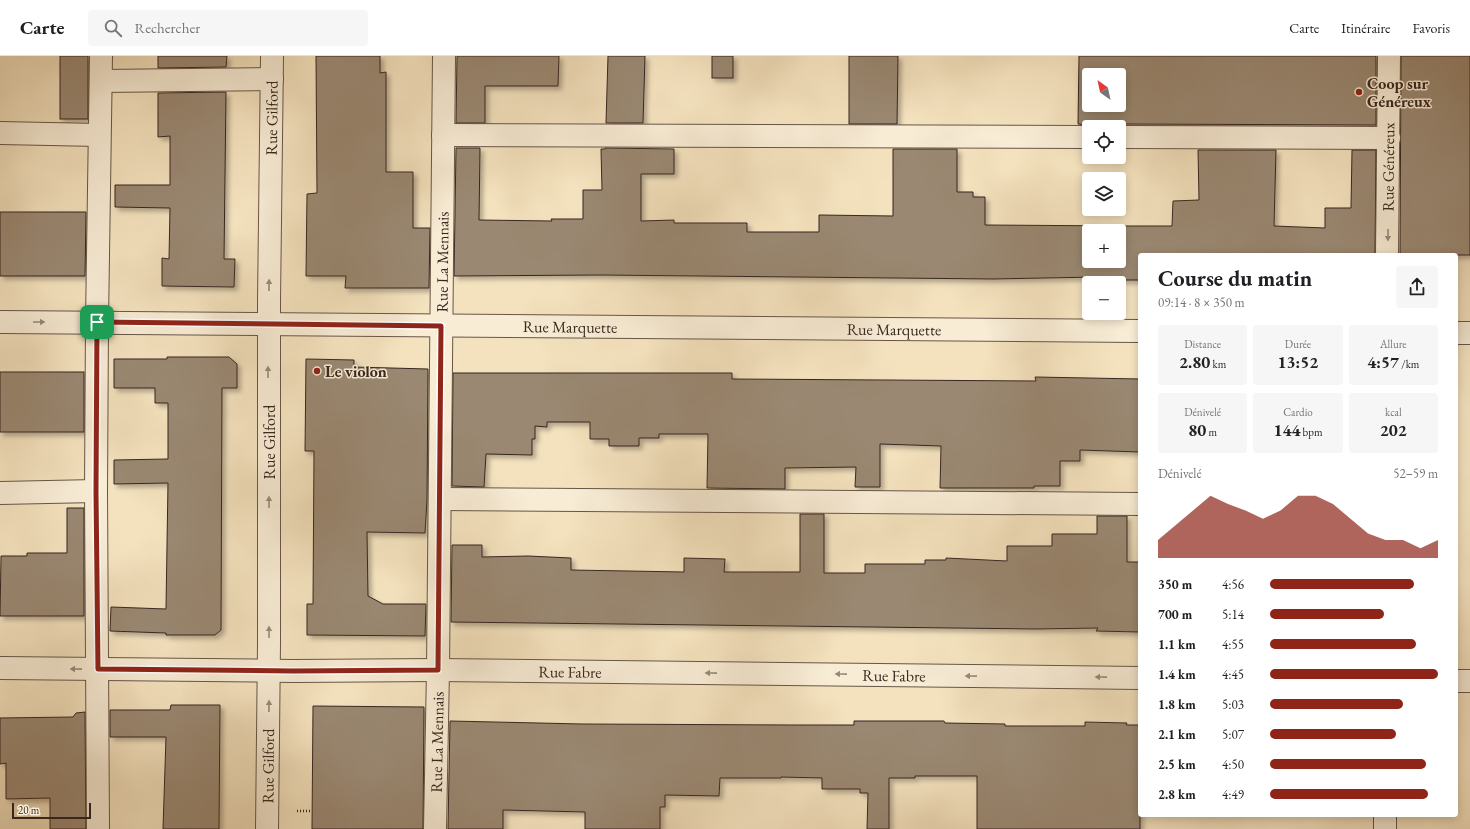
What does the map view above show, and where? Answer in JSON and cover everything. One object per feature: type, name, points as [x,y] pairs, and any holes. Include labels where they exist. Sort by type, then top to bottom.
[{"type":"street","points":[[98,829],[96,491],[101,56]]},
{"type":"street","name":"Rue Gilford","points":[[267,829],[269,671],[268,324],[272,56]]},
{"type":"street","name":"Rue La Mennais","points":[[435,829],[444,56]]},
{"type":"street","name":"Rue Généreux","points":[[1387,253],[1389,56]]},
{"type":"street","points":[[101,81],[272,80]]},
{"type":"street","points":[[0,133],[99,135]]},
{"type":"street","points":[[443,135],[1082,137]]},
{"type":"street","points":[[1126,137],[1389,138]]},
{"type":"street","name":"Rue Marquette","points":[[0,322],[1138,331]]},
{"type":"street","points":[[1458,333],[1470,333]]},
{"type":"street","points":[[0,493],[96,491]]},
{"type":"street","points":[[440,499],[1138,504]]},
{"type":"street","name":"Rue Fabre","points":[[0,668],[269,671],[438,670],[1138,678]]},
{"type":"street","points":[[1458,681],[1470,681]]},
{"type":"street","points":[[1385,817],[1385,829]]},
{"type":"path","points":[[297,811],[312,811]]},
{"type":"building","points":[[60,56],[88,56],[88,119],[60,119]]},
{"type":"building","points":[[158,56],[227,56],[226,67],[158,68]]},
{"type":"building","points":[[316,56],[380,56],[380,73],[386,72],[386,172],[413,172],[413,228],[430,228],[429,288],[345,288],[346,276],[306,276],[307,194],[317,193]]},
{"type":"building","points":[[457,56],[559,56],[558,86],[485,86],[485,123],[456,123]]},
{"type":"building","points":[[608,56],[645,56],[643,123],[606,123]]},
{"type":"building","points":[[712,56],[733,56],[733,78],[712,78]]},
{"type":"building","points":[[849,56],[898,56],[897,124],[849,124]]},
{"type":"building","points":[[1079,56],[1376,56],[1376,125],[1126,124],[1126,120],[1082,120],[1082,124],[1078,124]]},
{"type":"building","points":[[1401,56],[1470,56],[1470,255],[1458,255],[1458,253],[1400,253]]},
{"type":"building","points":[[226,92],[224,259],[235,259],[234,287],[162,286],[162,258],[169,259],[170,208],[115,207],[115,185],[170,185],[170,136],[158,137],[158,93]]},
{"type":"building","points":[[456,148],[480,148],[479,220],[552,221],[551,219],[583,219],[583,190],[602,190],[601,149],[674,149],[674,174],[641,174],[641,221],[674,220],[674,223],[747,223],[747,232],[819,232],[819,215],[893,216],[893,149],[957,149],[957,192],[973,192],[973,197],[985,197],[985,225],[1082,226],[1082,268],[1126,268],[1126,226],[1172,226],[1173,201],[1199,200],[1198,150],[1276,150],[1274,226],[1325,228],[1325,208],[1351,208],[1352,150],[1376,150],[1375,253],[1138,253],[1138,280],[1126,280],[1126,276],[993,279],[601,275],[454,276]]},
{"type":"building","points":[[0,212],[86,212],[85,276],[0,276]]},
{"type":"building","points":[[167,357],[229,357],[237,364],[237,388],[222,388],[221,630],[215,635],[166,635],[166,633],[110,631],[111,607],[166,609],[168,483],[114,484],[114,460],[168,459],[168,403],[155,403],[155,388],[114,388],[114,359],[167,359]]},
{"type":"building","points":[[306,359],[354,360],[354,367],[428,369],[427,500],[425,533],[367,532],[368,596],[383,604],[426,604],[425,636],[307,635],[307,604],[313,604],[314,451],[305,451]]},
{"type":"building","points":[[0,372],[84,372],[84,432],[0,432]]},
{"type":"building","points":[[453,373],[732,373],[732,379],[1036,381],[1035,377],[1138,379],[1138,452],[1080,450],[1080,461],[1060,461],[1060,486],[1034,486],[1034,488],[940,488],[941,446],[880,444],[880,487],[855,487],[856,467],[785,468],[785,489],[707,488],[708,434],[659,434],[659,438],[639,438],[639,446],[609,446],[609,439],[590,439],[590,422],[547,422],[547,427],[535,426],[535,439],[532,439],[532,455],[486,454],[484,487],[452,486]]},
{"type":"building","points":[[67,508],[84,508],[84,616],[0,616],[1,556],[27,556],[27,553],[67,553]]},
{"type":"building","points":[[800,514],[824,514],[824,573],[865,573],[865,564],[925,564],[925,560],[946,560],[946,558],[1007,561],[1007,546],[1052,546],[1052,534],[1097,534],[1097,516],[1127,516],[1127,562],[1138,562],[1138,632],[1096,631],[1098,628],[1037,629],[451,622],[452,545],[482,545],[482,557],[528,556],[571,558],[571,570],[684,572],[684,558],[725,559],[724,572],[800,572]]},
{"type":"building","points":[[171,705],[220,705],[219,829],[163,829],[166,737],[110,737],[110,710],[170,710]]},
{"type":"building","points":[[313,706],[424,707],[423,829],[312,829]]},
{"type":"building","points":[[85,712],[86,829],[50,829],[50,798],[6,799],[6,763],[0,764],[0,718],[73,717],[76,713]]},
{"type":"building","points":[[450,721],[582,724],[854,725],[854,721],[944,721],[945,723],[1005,724],[1005,726],[1085,726],[1085,722],[1127,723],[1126,725],[1138,725],[1138,817],[1140,817],[1140,829],[977,829],[977,776],[915,776],[915,778],[889,778],[889,829],[867,829],[868,793],[860,793],[860,789],[822,789],[822,778],[781,777],[720,778],[719,796],[665,795],[665,807],[660,807],[660,829],[585,829],[585,812],[503,810],[503,829],[448,829]]},
{"type":"place","name":"Coop sur Généreux","points":[[1359,92]]},
{"type":"place","name":"Le violon","points":[[317,371]]},
{"type":"route","points":[[97,322],[441,326],[438,670],[293,671],[98,669],[96,491],[97,322]]}]
